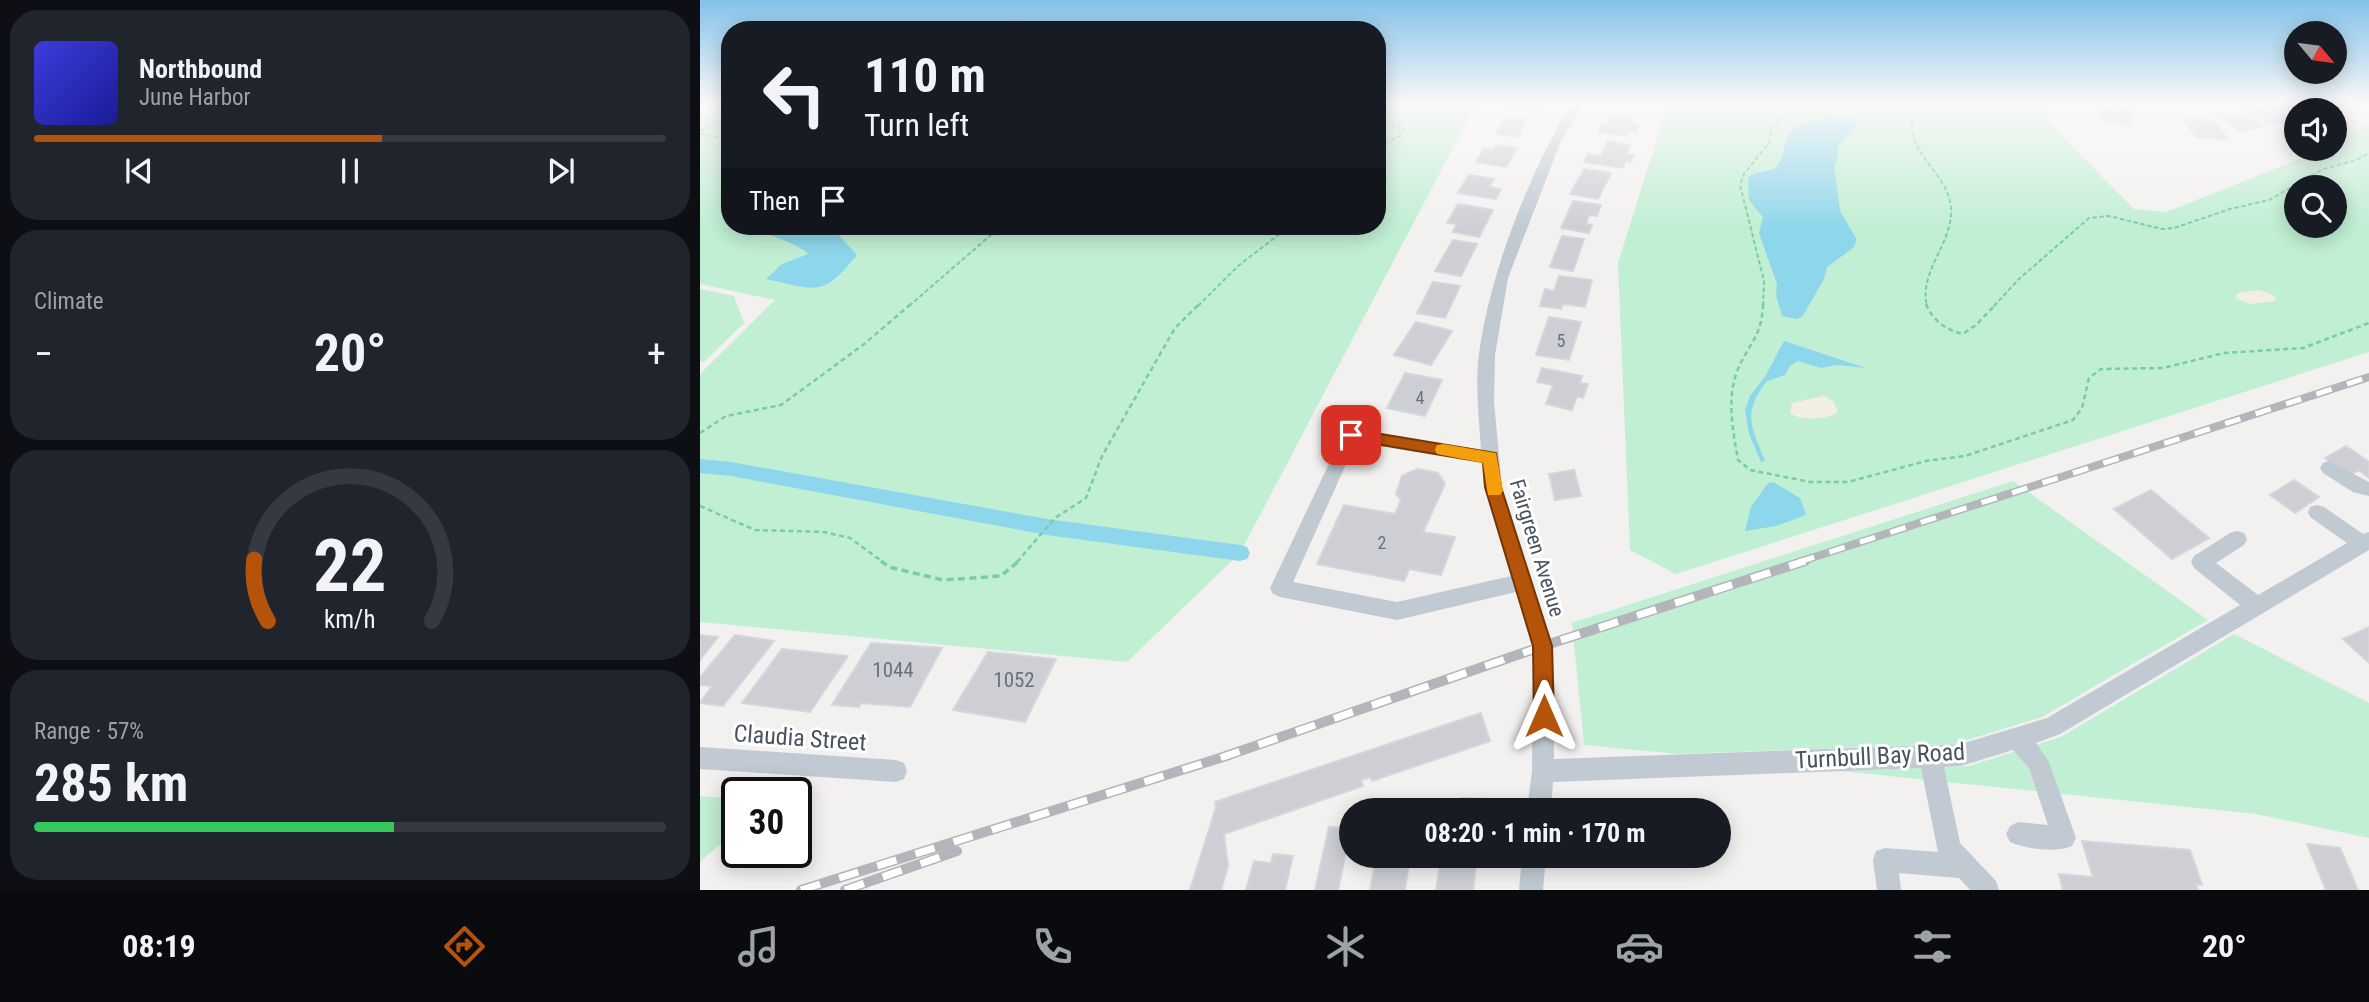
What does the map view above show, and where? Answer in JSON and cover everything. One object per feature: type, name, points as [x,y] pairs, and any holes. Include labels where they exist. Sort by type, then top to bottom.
[{"type":"street","name":"Fairgreen Avenue","points":[[1543,771],[1543,646],[1493,487],[1486,402],[1486,355],[1501,278],[1553,146]]},
{"type":"street","points":[[1490,458],[1351,435],[1280,588],[1397,611],[1522,582]]},
{"type":"street","points":[[2329,468],[2359,487],[2369,489]]},
{"type":"street","points":[[2317,512],[2365,542]]},
{"type":"street","points":[[2238,539],[2201,562],[2256,606]]},
{"type":"street","name":"Turnbull Bay Road","points":[[1543,771],[1961,755],[2052,727],[2365,542]]},
{"type":"street","points":[[2018,738],[2038,761],[2064,838],[2018,834]]},
{"type":"street","points":[[1930,757],[1949,849],[1987,890]]},
{"type":"street","name":"Claudia Street","points":[[700,758],[896,771]]},
{"type":"street","points":[[1540,798],[1543,771]]},
{"type":"street","points":[[1889,890],[1885,860],[1966,866]]},
{"type":"street","points":[[1531,890],[1533,868]]},
{"type":"path","points":[[1766,146],[1744,174],[1740,186],[1764,281],[1762,325],[1737,371],[1731,416],[1738,460],[1750,471],[1810,482],[1848,482],[1926,461],[1965,456],[2073,420],[2082,408],[2085,383],[2094,372],[2101,369],[2162,368],[2224,353],[2303,348],[2369,323]]},
{"type":"path","points":[[1918,146],[1942,181],[1949,195],[1951,208],[1951,223],[1946,240],[1924,296],[1939,323],[1963,334],[1976,325],[2019,279],[2090,218],[2109,216],[2162,229],[2174,228],[2230,209],[2269,200],[2322,170],[2356,160],[2369,153]]},
{"type":"path","points":[[700,433],[726,416],[781,405],[863,345],[991,235]]},
{"type":"path","points":[[700,506],[755,530],[824,532],[850,538],[889,567],[943,580],[1001,576],[1055,518],[1086,498],[1102,456],[1175,328],[1238,266],[1278,235]]},
{"type":"green space","points":[[700,146],[721,146],[721,235],[1386,235],[1386,146],[1454,146],[1240,553],[1127,662],[700,622],[700,374],[775,300],[700,284]]},
{"type":"green space","points":[[1655,146],[2071,146],[2134,209],[2166,212],[2295,161],[2347,161],[2347,146],[2369,146],[2369,352],[1676,574],[1630,550],[1618,263]]},
{"type":"green space","points":[[700,289],[734,296],[744,323],[705,361],[700,362]]},
{"type":"green space","points":[[2013,481],[2208,620],[2042,717],[1954,744],[1678,754],[1584,745],[1572,623]]},
{"type":"green space","points":[[2234,634],[2369,703],[2369,838],[2256,814],[1840,771],[1969,766],[2061,737]]},
{"type":"green space","points":[[700,796],[721,798],[721,843],[700,862]]},
{"type":"sand","points":[[2258,290],[2269,293],[2276,298],[2275,301],[2250,304],[2235,298],[2238,293]]},
{"type":"sand","points":[[1824,396],[1833,401],[1838,412],[1814,419],[1790,413],[1792,403]]},
{"type":"water","points":[[1785,146],[1838,146],[1838,158],[1834,166],[1840,211],[1857,240],[1853,248],[1827,267],[1824,279],[1802,317],[1796,319],[1782,316],[1776,295],[1777,284],[1759,233],[1763,217],[1749,200],[1748,178],[1755,173],[1771,170],[1778,165]]},
{"type":"water","points":[[770,235],[839,235],[857,255],[835,278],[818,287],[808,288],[766,279],[782,264],[808,254]]},
{"type":"water","points":[[1784,341],[1866,368],[1836,365],[1821,368],[1798,361],[1790,366],[1785,375],[1767,381],[1754,402],[1751,420],[1765,461],[1761,462],[1749,434],[1745,410],[1750,396],[1766,375]]},
{"type":"water","points":[[1773,482],[1800,498],[1806,515],[1776,526],[1745,531],[1751,507],[1768,483]]},
{"type":"building","points":[[1497,146],[1517,148],[1506,167],[1476,162],[1484,149],[1494,150]]},
{"type":"building","points":[[1605,146],[1630,146],[1627,154],[1634,155],[1631,162],[1625,161],[1623,168],[1584,162],[1588,154],[1601,156]]},
{"type":"building","points":[[1584,169],[1611,173],[1598,199],[1570,194]]},
{"type":"building","points":[[1469,175],[1494,179],[1489,187],[1501,189],[1496,199],[1458,193]]},
{"type":"building","points":[[1573,201],[1601,205],[1597,216],[1589,215],[1586,224],[1592,225],[1589,233],[1561,228]]},
{"type":"building","points":[[1458,204],[1493,210],[1479,237],[1453,232],[1457,224],[1447,223]]},
{"type":"building","points":[[1562,236],[1584,239],[1573,271],[1550,267]]},
{"type":"building","points":[[1453,240],[1477,244],[1461,276],[1435,271]]},
{"type":"building","points":[[1559,276],[1592,280],[1585,307],[1563,304],[1561,309],[1540,306],[1545,289],[1554,291]]},
{"type":"building","points":[[1433,282],[1460,286],[1445,318],[1417,313]]},
{"type":"building","points":[[1549,317],[1581,322],[1569,360],[1536,355]]},
{"type":"building","points":[[1416,322],[1452,331],[1431,365],[1394,355]]},
{"type":"building","points":[[1542,368],[1582,376],[1580,383],[1588,384],[1583,398],[1577,396],[1572,410],[1546,404],[1553,385],[1537,382]]},
{"type":"building","points":[[1405,373],[1442,380],[1425,416],[1387,408]]},
{"type":"building","points":[[2346,446],[2369,462],[2369,478],[2359,470],[2349,476],[2325,458]]},
{"type":"building","points":[[1417,469],[1438,473],[1445,484],[1423,532],[1455,537],[1441,575],[1409,569],[1404,581],[1317,564],[1344,505],[1395,514],[1401,500],[1396,494],[1402,476]]},
{"type":"building","points":[[1574,470],[1581,496],[1555,500],[1549,474]]},
{"type":"building","points":[[2294,480],[2319,497],[2295,513],[2270,495]]},
{"type":"building","points":[[2151,490],[2209,538],[2172,559],[2114,509]]},
{"type":"building","points":[[2369,627],[2369,663],[2343,639]]},
{"type":"building","points":[[700,635],[718,637],[700,660]]},
{"type":"building","points":[[735,635],[774,641],[723,706],[700,703],[712,686],[700,685],[700,677]]},
{"type":"building","points":[[871,643],[942,648],[910,707],[861,703],[859,707],[832,705]]},
{"type":"building","points":[[782,649],[848,656],[810,712],[742,703]]},
{"type":"building","points":[[988,652],[1056,659],[1025,722],[953,710]]},
{"type":"building","points":[[1481,713],[1490,741],[1372,781],[1371,777],[1361,780],[1363,786],[1224,834],[1228,866],[1221,890],[1190,890],[1216,807],[1215,802]]},
{"type":"building","points":[[1329,827],[1339,828],[1339,868],[1343,868],[1338,890],[1315,890]]},
{"type":"building","points":[[2082,841],[2190,850],[2202,885],[2196,884],[2198,890],[2063,890],[2059,874],[2093,877]]},
{"type":"building","points":[[2307,844],[2340,848],[2358,890],[2326,890]]},
{"type":"building","points":[[1273,854],[1293,856],[1285,890],[1246,890],[1254,861],[1271,863]]},
{"type":"building","points":[[1375,868],[1408,868],[1405,890],[1370,890]]},
{"type":"building","points":[[1439,868],[1476,868],[1473,890],[1436,890]]},
{"type":"waterway","points":[[700,466],[731,469],[1047,527],[1240,553]]},
{"type":"railway","points":[[1799,562],[2369,377]]},
{"type":"railway","points":[[801,890],[1223,757],[1543,646],[1805,561]]},
{"type":"railway","points":[[845,890],[957,851]]},
{"type":"slow traffic","points":[[1443,450],[1490,458],[1494,491]]},
{"type":"route","points":[[1351,435],[1490,458],[1493,487],[1543,646],[1544,716]]}]
